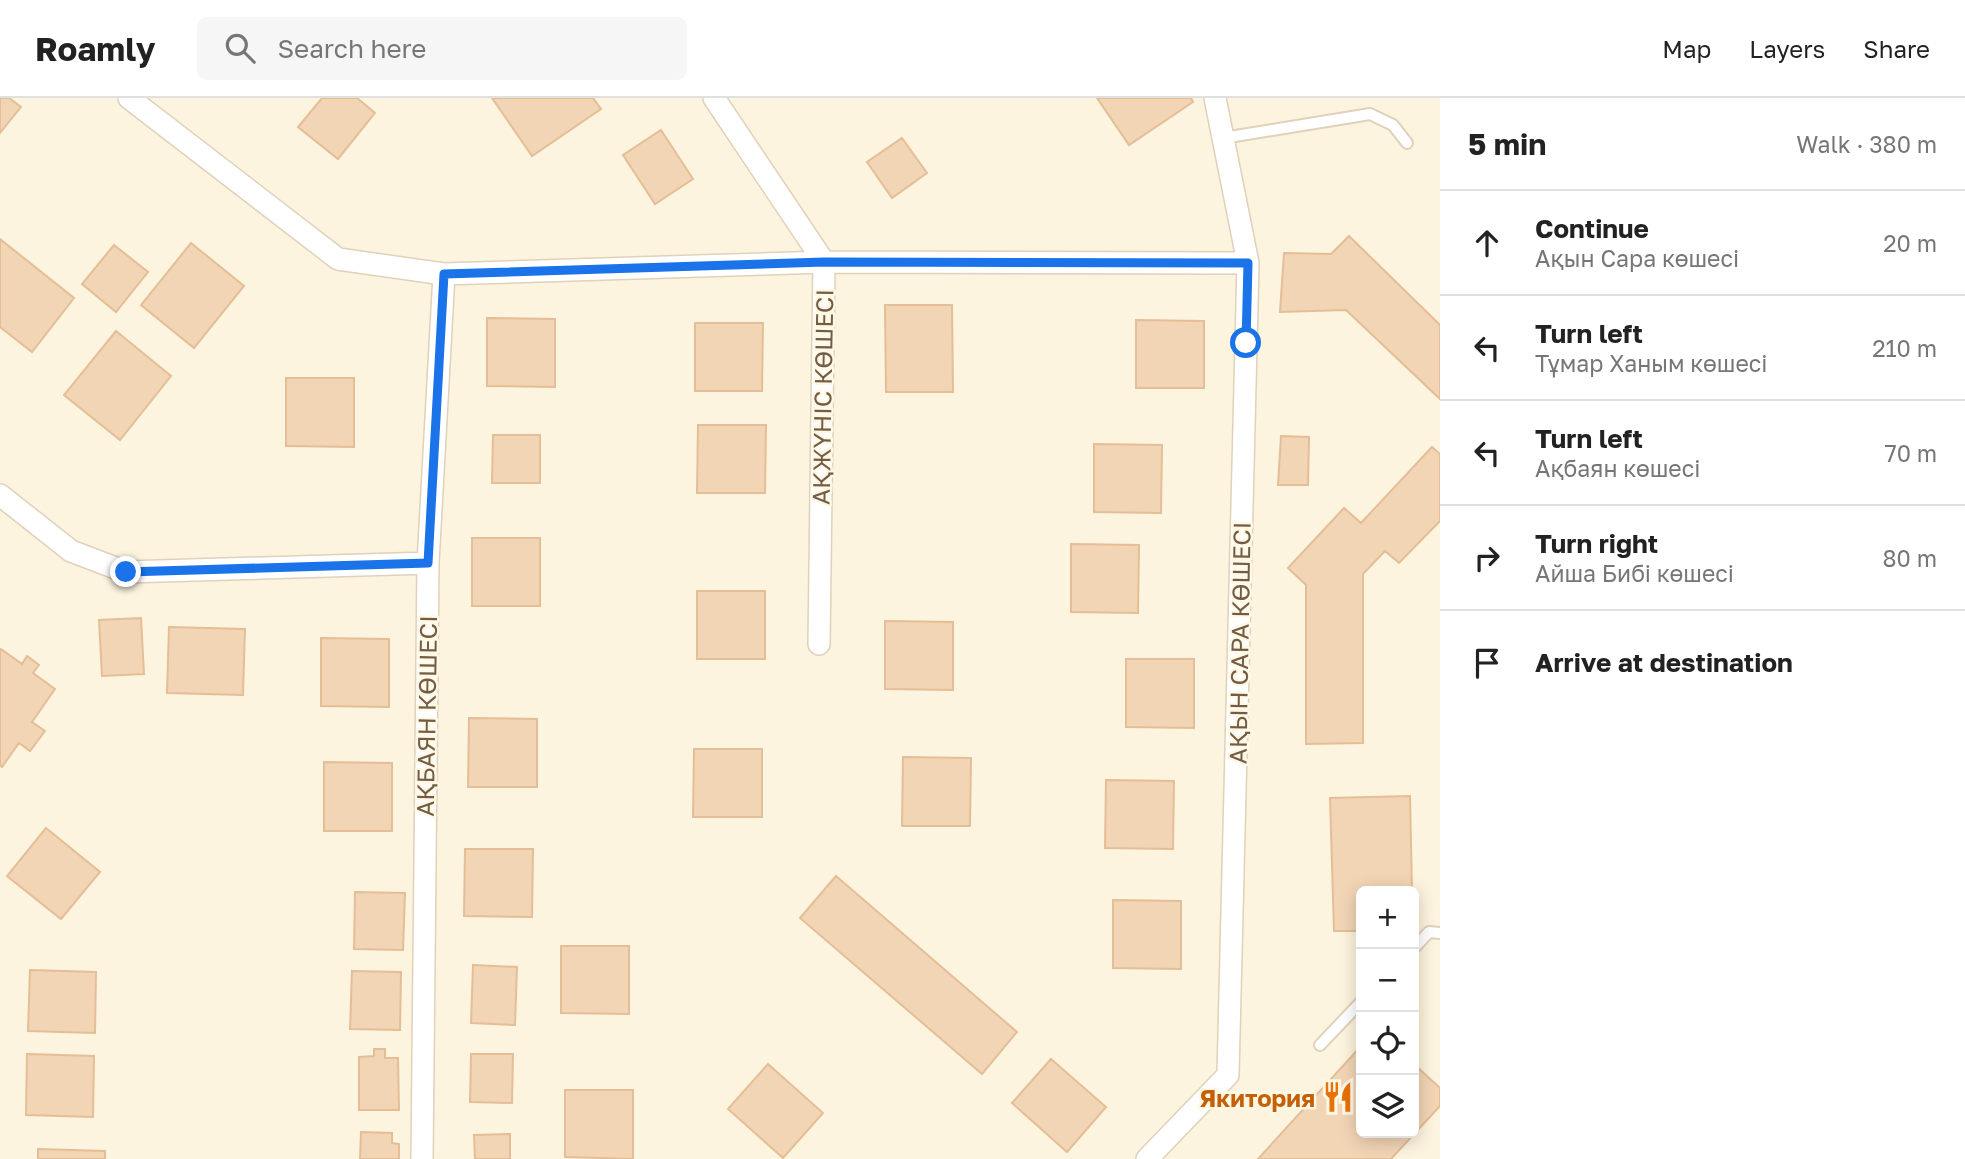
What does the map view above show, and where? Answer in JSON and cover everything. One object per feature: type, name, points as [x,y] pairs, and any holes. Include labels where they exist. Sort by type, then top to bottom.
[{"type":"street","points":[[128,98],[338,259],[444,274],[824,262],[1248,263]]},
{"type":"street","name":"АҚЖҮНІС КӨШЕСІ","points":[[715,98],[824,262],[819,644]]},
{"type":"street","name":"АҚЫН САРА КӨШЕСІ","points":[[1147,1159],[1228,1075],[1248,263],[1215,98]]},
{"type":"street","name":"АҚБАЯН КӨШЕСІ","points":[[422,1159],[428,563],[444,274]]},
{"type":"street","points":[[0,495],[71,551],[126,572],[428,563]]},
{"type":"lane","points":[[1223,138],[1370,114],[1393,125],[1407,143]]},
{"type":"lane","points":[[1419,943],[1429,932],[1440,933]]},
{"type":"lane","points":[[1320,1045],[1356,1007]]},
{"type":"building","points":[[0,98],[9,98],[21,107],[0,133]]},
{"type":"building","points":[[322,98],[357,98],[375,113],[338,159],[298,127]]},
{"type":"building","points":[[492,98],[593,98],[601,109],[532,156]]},
{"type":"building","points":[[1097,98],[1191,98],[1193,102],[1129,145]]},
{"type":"building","points":[[661,130],[693,179],[655,204],[623,155]]},
{"type":"building","points":[[902,138],[927,173],[892,198],[867,162]]},
{"type":"building","points":[[1349,236],[1440,325],[1440,399],[1346,310],[1280,312],[1284,253],[1331,254]]},
{"type":"building","points":[[0,239],[74,298],[32,352],[0,327]]},
{"type":"building","points":[[191,243],[244,286],[194,348],[141,305]]},
{"type":"building","points":[[114,245],[148,272],[116,312],[82,284]]},
{"type":"building","points":[[885,305],[952,305],[953,392],[886,392]]},
{"type":"building","points":[[487,318],[555,319],[555,387],[487,386]]},
{"type":"building","points":[[1136,320],[1204,321],[1204,388],[1136,388]]},
{"type":"building","points":[[695,323],[763,323],[762,391],[695,391]]},
{"type":"building","points":[[116,331],[171,376],[120,440],[64,395]]},
{"type":"building","points":[[286,378],[354,378],[354,447],[286,446]]},
{"type":"building","points":[[698,425],[766,425],[765,493],[697,493]]},
{"type":"building","points":[[493,435],[540,435],[540,483],[492,483]]},
{"type":"building","points":[[1281,436],[1309,437],[1308,485],[1278,485]]},
{"type":"building","points":[[1094,444],[1162,445],[1161,513],[1094,512]]},
{"type":"building","points":[[1432,447],[1440,454],[1440,521],[1399,563],[1385,551],[1363,574],[1363,743],[1306,744],[1306,585],[1288,568],[1344,508],[1361,523]]},
{"type":"building","points":[[472,538],[540,538],[540,606],[472,606]]},
{"type":"building","points":[[1071,544],[1139,545],[1138,613],[1071,612]]},
{"type":"building","points":[[697,591],[765,591],[765,659],[697,659]]},
{"type":"building","points":[[141,618],[144,674],[102,676],[99,620]]},
{"type":"building","points":[[885,621],[953,622],[953,690],[885,689]]},
{"type":"building","points":[[169,627],[245,629],[243,695],[167,693]]},
{"type":"building","points":[[321,638],[389,639],[389,707],[321,706]]},
{"type":"building","points":[[1,649],[22,664],[27,656],[39,665],[33,673],[55,689],[32,722],[45,731],[30,751],[19,743],[2,767],[0,765]]},
{"type":"building","points":[[1126,659],[1194,659],[1194,728],[1126,727]]},
{"type":"building","points":[[469,718],[537,719],[537,787],[468,787]]},
{"type":"building","points":[[694,749],[762,749],[762,817],[693,817]]},
{"type":"building","points":[[903,757],[971,758],[970,826],[902,826]]},
{"type":"building","points":[[324,762],[392,763],[392,831],[324,831]]},
{"type":"building","points":[[1106,780],[1174,781],[1173,849],[1105,848]]},
{"type":"building","points":[[1410,796],[1412,886],[1356,886],[1356,931],[1334,931],[1330,798]]},
{"type":"building","points":[[46,828],[100,872],[61,919],[7,876]]},
{"type":"building","points":[[465,849],[533,849],[532,917],[464,916]]},
{"type":"building","points":[[836,876],[1017,1032],[982,1074],[800,918]]},
{"type":"building","points":[[355,892],[405,893],[403,950],[354,949]]},
{"type":"building","points":[[1113,900],[1181,901],[1181,969],[1113,968]]},
{"type":"building","points":[[561,946],[629,946],[629,1014],[561,1013]]},
{"type":"building","points":[[473,965],[517,967],[515,1025],[471,1023]]},
{"type":"building","points":[[30,970],[96,972],[95,1033],[28,1031]]},
{"type":"building","points":[[352,971],[401,972],[400,1030],[350,1029]]},
{"type":"building","points":[[374,1049],[385,1049],[385,1058],[398,1058],[399,1110],[359,1110],[359,1057],[374,1056]]},
{"type":"building","name":"Якитория","points":[[1356,1051],[1356,1138],[1410,1138],[1391,1159],[1258,1159]]},
{"type":"building","points":[[27,1054],[94,1056],[93,1117],[26,1115]]},
{"type":"building","points":[[471,1054],[513,1054],[512,1103],[470,1102]]},
{"type":"building","points":[[1051,1059],[1106,1107],[1067,1152],[1012,1103]]},
{"type":"building","points":[[768,1064],[823,1113],[783,1158],[728,1109]]},
{"type":"building","name":"Якитория","points":[[1419,1069],[1440,1088],[1440,1106],[1419,1129]]},
{"type":"building","points":[[565,1090],[633,1090],[633,1159],[565,1157]]},
{"type":"building","points":[[361,1132],[392,1133],[392,1143],[399,1144],[399,1159],[360,1159]]},
{"type":"building","points":[[510,1134],[510,1159],[475,1159],[474,1135]]},
{"type":"building","points":[[38,1149],[105,1151],[105,1159],[38,1159]]},
{"type":"place","name":"Якитория","points":[[1338,1097]]},
{"type":"route","points":[[126,572],[428,563],[444,274],[824,262],[1248,263],[1246,343]]}]
